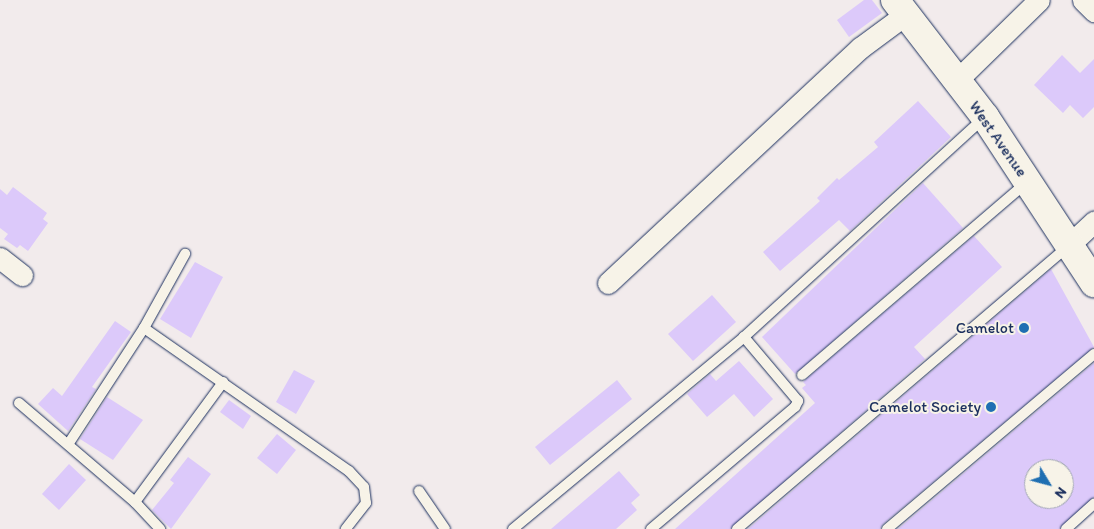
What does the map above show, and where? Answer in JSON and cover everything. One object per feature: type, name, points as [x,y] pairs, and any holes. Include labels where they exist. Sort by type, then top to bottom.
[{"type":"street","points":[[956,82],[1039,0]]},
{"type":"street","points":[[1083,0],[1094,11]]},
{"type":"street","points":[[608,283],[860,48],[900,7]]},
{"type":"street","name":"West Avenue","points":[[900,7],[956,82],[985,117],[1070,244],[1094,284]]},
{"type":"street","points":[[1070,244],[1094,222]]},
{"type":"street","points":[[0,258],[22,275]]},
{"type":"lane","points":[[513,529],[744,337],[985,117]]},
{"type":"lane","points":[[802,374],[1028,181]]},
{"type":"lane","points":[[737,529],[1070,244]]},
{"type":"lane","points":[[69,444],[144,328],[185,254]]},
{"type":"lane","points":[[144,328],[349,470],[364,487],[366,503],[346,529]]},
{"type":"lane","points":[[651,529],[795,407],[798,401],[744,337]]},
{"type":"lane","points":[[886,529],[1094,354]]},
{"type":"lane","points":[[135,502],[223,382]]},
{"type":"lane","points":[[19,403],[135,502],[160,529]]},
{"type":"lane","points":[[419,491],[445,529]]},
{"type":"lane","points":[[1066,529],[1094,504]]},
{"type":"building","points":[[864,0],[872,0],[882,13],[849,37],[837,20]]},
{"type":"building","points":[[1062,55],[1080,73],[1094,59],[1094,107],[1083,118],[1070,105],[1063,113],[1034,85]]},
{"type":"building","points":[[918,101],[951,137],[850,231],[839,220],[780,271],[763,252],[820,201],[817,198],[837,178],[839,180],[878,147],[874,142]]},
{"type":"building","points":[[923,183],[963,228],[795,374],[762,337]]},
{"type":"building","points":[[13,187],[47,213],[43,219],[48,223],[28,251],[20,245],[17,248],[4,239],[8,234],[0,228],[0,189],[7,195]]},
{"type":"building","points":[[974,236],[1002,267],[914,347],[925,359],[730,529],[675,529],[815,403],[802,388],[806,385],[803,382]]},
{"type":"building","points":[[195,262],[223,277],[191,338],[160,319]]},
{"type":"building","name":"Camelot Society","points":[[1051,269],[1094,347],[883,524],[880,529],[748,529]]},
{"type":"building","points":[[712,295],[736,322],[693,361],[668,334]]},
{"type":"building","points":[[115,321],[131,332],[92,387],[96,389],[68,431],[38,404],[53,388],[62,396]]},
{"type":"building","points":[[739,361],[773,399],[754,417],[734,394],[707,417],[687,394],[710,374],[716,381]]},
{"type":"building","points":[[1094,363],[1094,497],[1059,529],[898,529]]},
{"type":"building","points":[[294,370],[315,381],[296,414],[276,402]]},
{"type":"building","points":[[617,380],[632,399],[550,465],[535,447]]},
{"type":"building","points":[[107,397],[143,420],[113,460],[80,439]]},
{"type":"building","points":[[229,400],[251,416],[243,429],[220,412]]},
{"type":"building","points":[[277,434],[296,450],[277,474],[257,458]]},
{"type":"building","points":[[188,457],[211,474],[171,529],[152,510],[174,483],[170,480]]},
{"type":"building","points":[[69,464],[86,480],[59,510],[42,494]]},
{"type":"building","points":[[619,471],[640,495],[631,503],[637,510],[616,529],[551,529]]},
{"type":"place","name":"Camelot","points":[[1024,328]]},
{"type":"place","name":"Camelot Society","points":[[991,407]]}]
